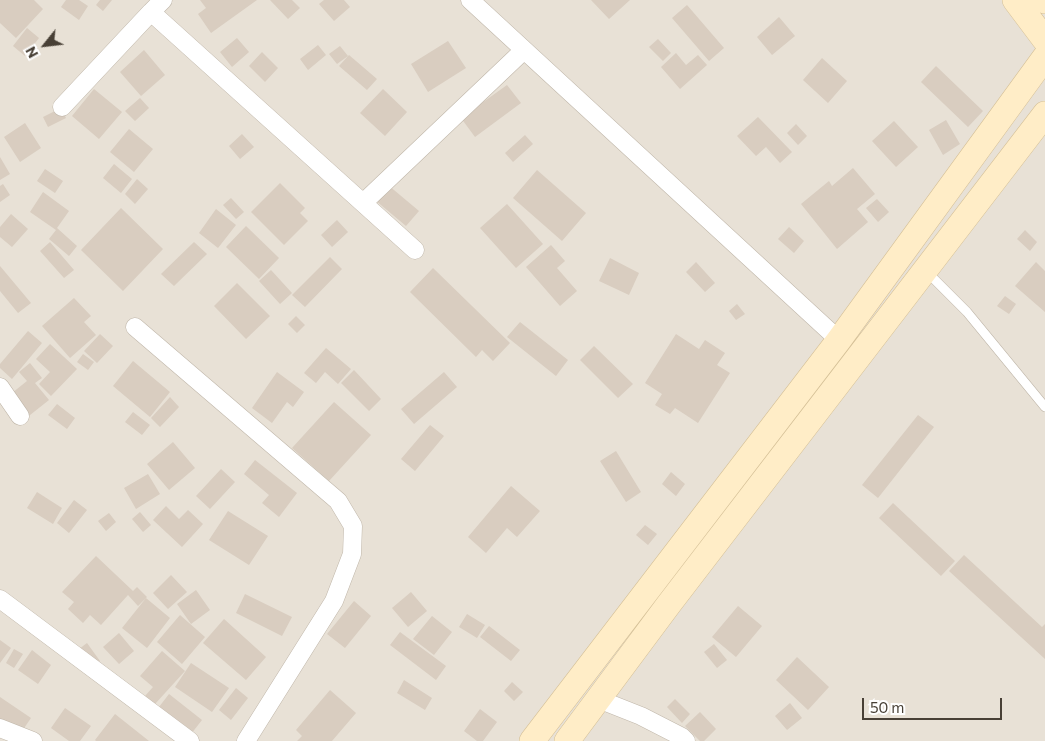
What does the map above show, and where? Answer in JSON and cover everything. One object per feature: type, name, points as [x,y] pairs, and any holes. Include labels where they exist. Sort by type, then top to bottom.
[{"type":"street","points":[[470,0],[839,340]]},
{"type":"street","points":[[1015,0],[1045,40]]},
{"type":"street","points":[[62,107],[157,6],[363,203],[415,250]]},
{"type":"street","points":[[363,203],[524,50]]},
{"type":"street","points":[[532,741],[839,340],[1045,58]]},
{"type":"street","points":[[567,741],[674,596],[1045,114]]},
{"type":"street","points":[[134,327],[338,501],[353,526],[352,554],[334,601],[246,741]]},
{"type":"street","points":[[0,387],[20,416]]},
{"type":"street","points":[[0,599],[190,741]]},
{"type":"street","points":[[598,699],[642,716],[686,741]]},
{"type":"street","points":[[0,728],[33,741]]},
{"type":"lane","points":[[925,270],[968,312],[1045,407]]},
{"type":"shaded area","points":[[0,0],[1045,0],[1045,741],[0,741]]},
{"type":"building","points":[[0,0],[34,0],[43,9],[16,38],[0,23]]},
{"type":"building","points":[[66,0],[79,0],[88,6],[79,20],[61,7]]},
{"type":"building","points":[[100,0],[112,0],[103,11],[96,5]]},
{"type":"building","points":[[200,0],[257,0],[211,33],[198,14],[206,8]]},
{"type":"building","points":[[270,0],[292,0],[300,8],[288,19]]},
{"type":"building","points":[[324,0],[344,0],[350,7],[334,21],[319,4]]},
{"type":"building","points":[[591,0],[630,0],[609,19]]},
{"type":"building","points":[[687,5],[724,48],[709,61],[672,18]]},
{"type":"building","points":[[779,17],[795,36],[772,55],[757,37]]},
{"type":"building","points":[[27,28],[39,38],[25,56],[13,46]]},
{"type":"building","points":[[237,38],[249,52],[232,67],[220,52]]},
{"type":"building","points":[[658,39],[671,53],[663,61],[649,47]]},
{"type":"building","points":[[448,41],[466,68],[428,92],[411,64]]},
{"type":"building","points":[[318,45],[326,55],[308,70],[300,59]]},
{"type":"building","points":[[340,46],[348,56],[337,64],[329,54]]},
{"type":"building","points":[[144,50],[165,75],[141,96],[120,72]]},
{"type":"building","points":[[262,52],[278,68],[265,82],[249,66]]},
{"type":"building","points":[[676,53],[686,65],[698,55],[707,65],[680,89],[661,67]]},
{"type":"building","points":[[349,55],[377,79],[367,90],[339,66]]},
{"type":"building","points":[[822,58],[847,81],[828,103],[803,80]]},
{"type":"building","points":[[936,66],[983,111],[968,127],[921,82]]},
{"type":"building","points":[[507,85],[521,103],[475,137],[461,118]]},
{"type":"building","points":[[94,89],[122,112],[99,139],[72,116]]},
{"type":"building","points":[[383,89],[407,112],[385,136],[360,113]]},
{"type":"building","points":[[140,98],[149,108],[135,121],[125,111]]},
{"type":"building","points":[[61,108],[66,118],[48,127],[43,117]]},
{"type":"building","points":[[758,117],[792,152],[780,163],[766,147],[756,156],[737,136]]},
{"type":"building","points":[[946,120],[960,144],[943,155],[929,130]]},
{"type":"building","points":[[894,121],[918,147],[896,167],[872,141]]},
{"type":"building","points":[[25,123],[41,148],[20,162],[4,137]]},
{"type":"building","points":[[796,124],[807,136],[798,145],[787,133]]},
{"type":"building","points":[[129,129],[153,149],[134,172],[110,152]]},
{"type":"building","points":[[242,134],[254,147],[240,159],[229,146]]},
{"type":"building","points":[[525,135],[533,144],[513,162],[505,153]]},
{"type":"building","points":[[0,157],[10,174],[0,180]]},
{"type":"building","points":[[114,164],[132,179],[121,193],[103,178]]},
{"type":"building","points":[[853,168],[875,194],[857,209],[868,222],[837,249],[801,204],[829,181],[832,186]]},
{"type":"building","points":[[45,169],[63,181],[55,193],[37,181]]},
{"type":"building","points":[[537,170],[586,213],[562,241],[513,198]]},
{"type":"building","points":[[137,179],[148,189],[135,204],[125,194]]},
{"type":"building","points":[[280,183],[305,208],[300,213],[308,221],[284,245],[251,212]]},
{"type":"building","points":[[3,184],[10,195],[0,202],[0,186]]},
{"type":"building","points":[[388,185],[419,211],[406,226],[375,200]]},
{"type":"building","points":[[43,192],[69,211],[57,228],[77,246],[69,256],[49,239],[56,230],[30,212]]},
{"type":"building","points":[[231,198],[244,212],[236,219],[223,205]]},
{"type":"building","points":[[877,199],[889,212],[878,222],[866,208]]},
{"type":"building","points":[[507,204],[543,244],[516,268],[480,228]]},
{"type":"building","points":[[121,208],[163,249],[123,291],[81,250]]},
{"type":"building","points":[[216,209],[236,225],[218,248],[199,233]]},
{"type":"building","points":[[11,214],[28,229],[12,247],[0,237],[0,227]]},
{"type":"building","points":[[337,220],[348,232],[332,247],[321,235]]},
{"type":"building","points":[[246,226],[279,258],[259,279],[226,247]]},
{"type":"building","points":[[789,227],[804,241],[794,253],[778,239]]},
{"type":"building","points":[[1025,230],[1037,242],[1030,251],[1017,239]]},
{"type":"building","points":[[50,242],[74,270],[64,278],[40,251]]},
{"type":"building","points":[[194,242],[207,254],[174,286],[161,274]]},
{"type":"building","points":[[551,245],[565,261],[557,268],[577,291],[560,306],[526,267]]},
{"type":"building","points":[[330,257],[342,269],[305,307],[292,295]]},
{"type":"building","points":[[610,258],[639,273],[629,295],[599,281]]},
{"type":"building","points":[[696,262],[715,283],[705,292],[686,272]]},
{"type":"building","points":[[1036,262],[1045,271],[1045,312],[1015,286]]},
{"type":"building","points":[[0,266],[31,303],[18,313],[0,291]]},
{"type":"building","points":[[433,268],[510,343],[493,361],[482,350],[476,357],[410,292]]},
{"type":"building","points":[[271,270],[292,293],[280,304],[259,281]]},
{"type":"building","points":[[237,283],[270,316],[246,339],[214,306]]},
{"type":"building","points":[[1005,296],[1016,304],[1009,314],[997,306]]},
{"type":"building","points":[[74,298],[91,316],[84,322],[96,335],[70,358],[42,326]]},
{"type":"building","points":[[737,304],[745,314],[736,320],[729,311]]},
{"type":"building","points":[[296,316],[305,325],[297,333],[288,324]]},
{"type":"building","points":[[520,322],[568,360],[556,376],[507,337]]},
{"type":"building","points":[[28,331],[42,343],[12,379],[0,368],[0,364]]},
{"type":"building","points":[[100,334],[113,346],[97,363],[84,351]]},
{"type":"building","points":[[676,334],[699,349],[705,340],[725,353],[717,365],[730,373],[698,423],[675,408],[670,414],[655,405],[662,394],[645,383]]},
{"type":"building","points":[[50,344],[77,369],[51,396],[39,384],[50,372],[36,359]]},
{"type":"building","points":[[594,346],[633,384],[618,398],[580,360]]},
{"type":"building","points":[[326,348],[351,369],[338,384],[325,372],[316,383],[304,373]]},
{"type":"building","points":[[83,354],[94,362],[88,370],[77,362]]},
{"type":"building","points":[[133,361],[170,392],[150,417],[113,386]]},
{"type":"building","points":[[30,363],[42,378],[35,383],[49,400],[25,419],[7,397],[27,381],[19,372]]},
{"type":"building","points":[[354,370],[381,399],[369,411],[341,383]]},
{"type":"building","points":[[277,372],[304,392],[293,407],[287,402],[272,423],[252,408]]},
{"type":"building","points":[[444,372],[457,387],[414,424],[401,409]]},
{"type":"building","points":[[170,397],[179,407],[160,427],[151,418]]},
{"type":"building","points":[[334,402],[371,435],[329,481],[292,448]]},
{"type":"building","points":[[57,404],[75,418],[67,429],[48,415]]},
{"type":"building","points":[[133,412],[150,425],[142,435],[125,422]]},
{"type":"building","points":[[918,415],[934,427],[878,498],[862,485]]},
{"type":"building","points":[[430,425],[444,436],[415,471],[401,459]]},
{"type":"building","points":[[173,442],[195,468],[169,490],[147,464]]},
{"type":"building","points":[[616,451],[641,492],[626,502],[600,461]]},
{"type":"building","points":[[255,460],[297,493],[279,517],[262,503],[269,495],[244,474]]},
{"type":"building","points":[[221,469],[235,482],[210,509],[196,496]]},
{"type":"building","points":[[671,472],[685,484],[676,496],[662,484]]},
{"type":"building","points":[[148,474],[160,494],[136,509],[124,488]]},
{"type":"building","points":[[511,486],[540,511],[517,537],[507,528],[486,553],[468,537]]},
{"type":"building","points":[[37,492],[62,508],[53,524],[27,508]]},
{"type":"building","points":[[74,500],[87,510],[69,533],[57,523]]},
{"type":"building","points":[[893,503],[955,561],[941,576],[879,518]]},
{"type":"building","points":[[166,506],[179,519],[188,510],[203,524],[182,547],[153,520]]},
{"type":"building","points":[[228,511],[268,536],[249,565],[209,540]]},
{"type":"building","points":[[140,512],[151,525],[143,532],[132,519]]},
{"type":"building","points":[[109,513],[116,522],[106,531],[98,521]]},
{"type":"building","points":[[645,525],[657,534],[648,545],[636,535]]},
{"type":"building","points":[[964,555],[1042,627],[1045,624],[1045,659],[949,571]]},
{"type":"building","points":[[96,556],[133,591],[137,587],[147,597],[138,606],[128,595],[101,625],[90,615],[83,623],[68,609],[74,602],[62,592]]},
{"type":"building","points":[[171,575],[187,592],[168,609],[153,593]]},
{"type":"building","points":[[196,590],[210,610],[191,624],[177,604]]},
{"type":"building","points":[[411,592],[427,611],[408,627],[392,608]]},
{"type":"building","points":[[245,594],[292,617],[282,636],[236,613]]},
{"type":"building","points":[[146,598],[170,618],[147,648],[122,628]]},
{"type":"building","points":[[354,601],[371,616],[345,648],[327,634]]},
{"type":"building","points":[[738,606],[762,626],[736,657],[712,637]]},
{"type":"building","points":[[467,614],[485,625],[477,638],[459,627]]},
{"type":"building","points":[[180,615],[205,637],[182,664],[157,642]]},
{"type":"building","points":[[432,616],[452,632],[434,655],[413,639]]},
{"type":"building","points":[[224,619],[266,657],[246,680],[203,643]]},
{"type":"building","points":[[489,626],[520,650],[511,661],[480,637]]},
{"type":"building","points":[[400,632],[446,666],[436,680],[390,645]]},
{"type":"building","points":[[119,633],[134,651],[119,664],[103,647]]},
{"type":"building","points":[[0,640],[11,648],[0,663]]},
{"type":"building","points":[[87,643],[100,661],[92,667],[79,649]]},
{"type":"building","points":[[714,644],[727,660],[717,668],[704,652]]},
{"type":"building","points":[[14,649],[23,654],[14,668],[6,663]]},
{"type":"building","points":[[32,650],[51,665],[38,684],[18,670]]},
{"type":"building","points":[[162,651],[185,671],[155,704],[145,696],[153,687],[140,676]]},
{"type":"building","points":[[797,657],[829,687],[808,710],[776,680]]},
{"type":"building","points":[[191,663],[229,688],[212,712],[175,687]]},
{"type":"building","points":[[404,680],[432,698],[425,710],[397,693]]},
{"type":"building","points":[[512,682],[523,692],[514,701],[504,691]]},
{"type":"building","points":[[236,688],[248,698],[231,720],[219,710]]},
{"type":"building","points":[[330,690],[356,713],[332,741],[297,741],[302,736],[296,730]]},
{"type":"building","points":[[169,694],[202,720],[191,734],[159,707]]},
{"type":"building","points":[[0,697],[31,718],[20,734],[0,720]]},
{"type":"building","points":[[675,699],[690,714],[682,723],[667,707]]},
{"type":"building","points":[[790,703],[802,718],[787,730],[775,716]]},
{"type":"building","points":[[65,708],[91,726],[80,741],[69,741],[51,728]]},
{"type":"building","points":[[480,709],[497,722],[483,741],[477,741],[464,731]]},
{"type":"building","points":[[700,712],[716,729],[704,741],[700,741],[685,726]]},
{"type":"building","points":[[115,714],[149,741],[96,741]]}]
